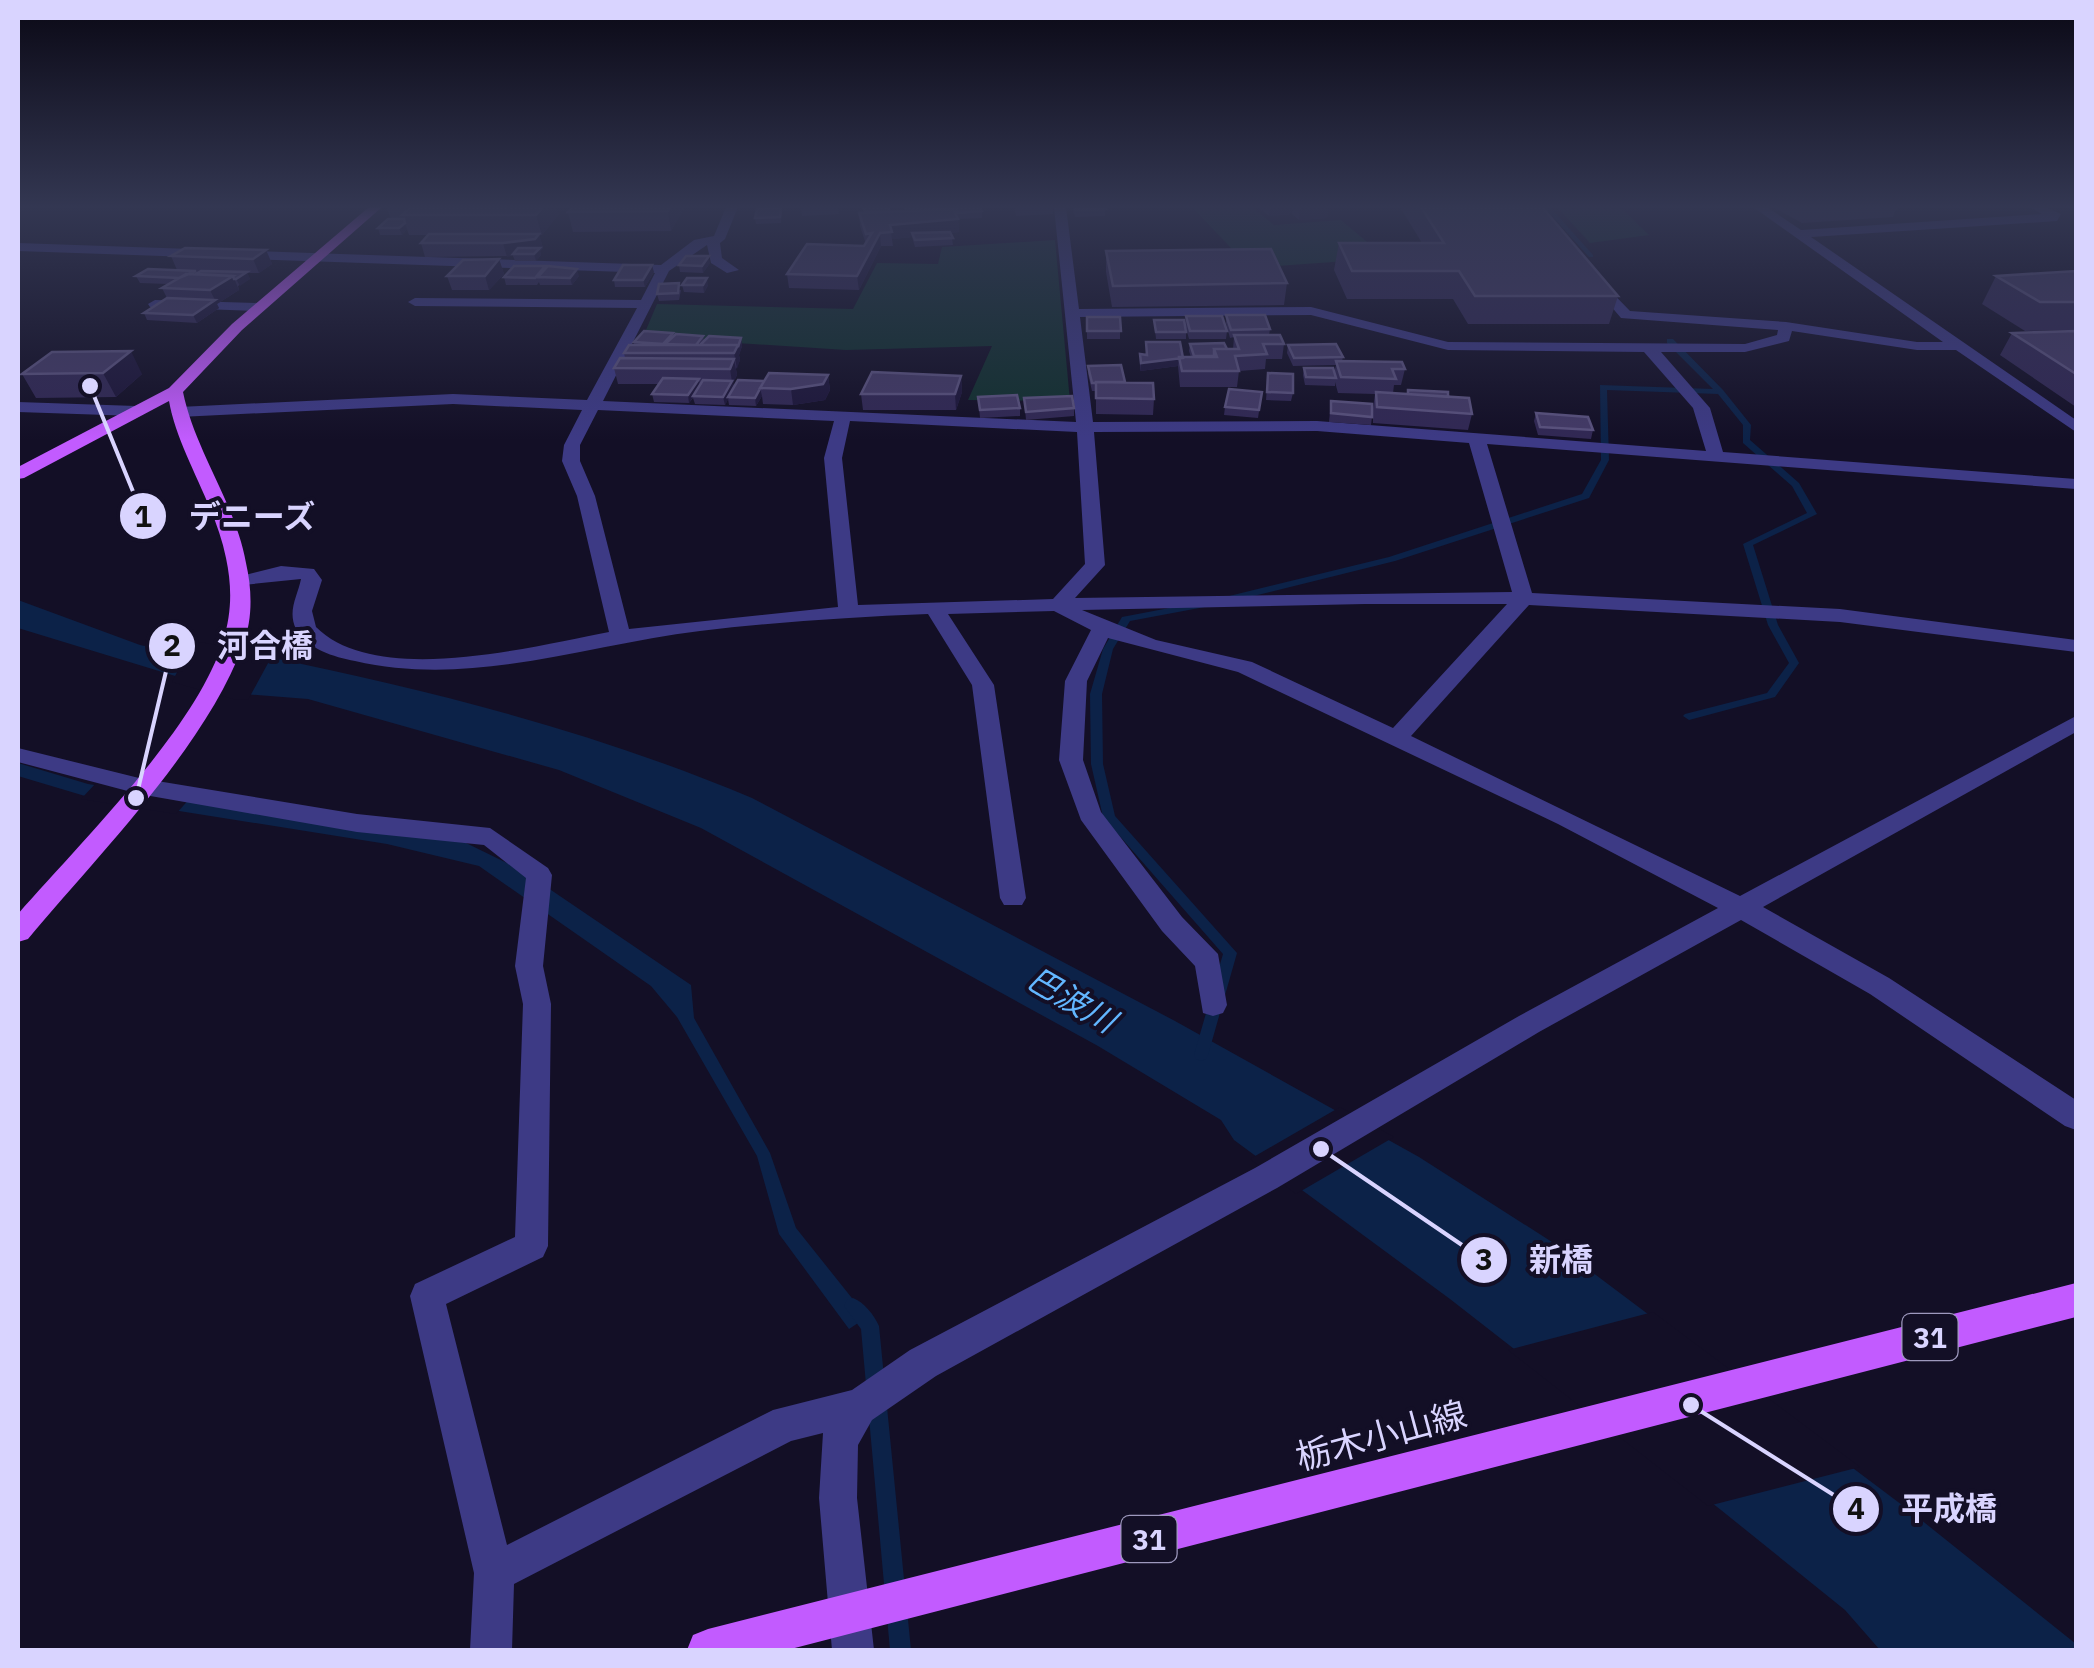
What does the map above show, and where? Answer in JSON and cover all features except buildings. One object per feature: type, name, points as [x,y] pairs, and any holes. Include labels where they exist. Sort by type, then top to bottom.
[{"type":"main road","points":[[18,474],[175,391],[285,285]]},
{"type":"main road","points":[[18,932],[133,794],[211,688],[239,626],[240,582],[232,545],[179,412],[175,391]]},
{"type":"main road","name":"栃木小山線","points":[[708,1650],[851,1634],[1590,1424],[2076,1300]]},
{"type":"street","points":[[620,636],[586,496],[570,461],[572,445],[590,407],[654,285]]},
{"type":"street","points":[[1058,605],[1095,565],[1070,285]]},
{"type":"street","points":[[1599,285],[1626,315],[1786,326],[1917,346],[1960,346]]},
{"type":"street","points":[[1873,285],[2076,427]]},
{"type":"street","points":[[415,302],[643,304]]},
{"type":"street","points":[[155,304],[259,308]]},
{"type":"street","points":[[1073,313],[1311,311],[1448,346],[1693,348],[1773,344],[1784,338],[1786,326]]},
{"type":"street","points":[[1654,347],[1697,398],[1714,437],[1715,455]]},
{"type":"street","points":[[179,412],[453,399],[1085,427],[1317,426],[2076,484]]},
{"type":"street","points":[[18,407],[136,411]]},
{"type":"street","points":[[843,416],[834,458],[849,612]]},
{"type":"street","points":[[1476,438],[1524,598]]},
{"type":"street","points":[[240,582],[281,572],[308,573],[312,580],[302,616],[306,629],[328,647],[378,662],[460,666],[508,663],[620,636],[849,612],[1344,596],[1524,598],[1819,612],[1958,626],[2076,646]]},
{"type":"street","points":[[1396,739],[1524,598]]},
{"type":"street","points":[[1058,605],[1101,631],[1175,654],[1244,668],[1743,906],[1951,1027],[2075,1114]]},
{"type":"street","points":[[935,609],[983,685],[1013,898]]},
{"type":"street","points":[[1101,631],[1076,682],[1071,760],[1090,814],[1172,924],[1208,962],[1212,1005]]},
{"type":"street","points":[[494,1572],[786,1423],[859,1408],[923,1363],[1266,1178],[1743,906],[2076,723]]},
{"type":"street","points":[[18,755],[133,794],[490,838],[539,875],[529,966],[537,1004],[531,1246],[428,1296],[494,1572],[491,1650]]},
{"type":"street","points":[[851,1634],[838,1498],[840,1440],[859,1408]]},
{"type":"green space","points":[[866,285],[1059,285],[1070,401],[968,400],[992,346],[846,350],[643,337],[657,304],[853,309]]},
{"type":"water","name":"巴波川","points":[[18,600],[140,645],[226,648],[452,699],[634,753],[752,798],[1175,1021],[1419,1157],[1552,1242],[1910,1511],[2076,1644],[2076,1650],[1880,1650],[1845,1610],[1721,1510],[1450,1299],[1234,1140],[1221,1120],[1098,1046],[701,828],[559,770],[308,699],[231,693],[18,628]]},
{"type":"water","points":[[18,763],[88,784],[466,843],[523,871],[691,985],[694,1018],[770,1153],[796,1228],[867,1317],[849,1329],[779,1234],[757,1156],[677,1017],[651,986],[479,866],[387,844],[85,796],[18,776]]},
{"type":"pier","points":[[193,641],[273,654],[248,700],[233,699],[172,682]]},
{"type":"pier","points":[[97,782],[191,797],[176,814],[81,799]]},
{"type":"pier","points":[[1340,1107],[1394,1137],[1296,1194],[1250,1159]]},
{"type":"pier","points":[[1653,1312],[1860,1467],[1708,1506],[1508,1350]]},
{"type":"waterway","points":[[1670,341],[1720,392]]},
{"type":"waterway","points":[[1225,600],[1392,559],[1586,496],[1605,460],[1603,387],[1720,392]]},
{"type":"waterway","points":[[1689,716],[1771,695],[1794,663],[1773,625],[1748,544],[1812,514],[1796,485],[1746,441],[1747,425],[1720,392]]},
{"type":"waterway","points":[[1201,1055],[1230,953],[1109,817],[1097,764],[1096,694],[1108,649],[1126,619],[1206,604]]},
{"type":"waterway","points":[[853,1306],[870,1326],[901,1650]]},
{"type":"place","name":"デニーズ","points":[[90,386]]},
{"type":"place","name":"河合橋","points":[[136,798]]},
{"type":"place","name":"新橋","points":[[1321,1149]]},
{"type":"place","name":"平成橋","points":[[1691,1405]]}]
